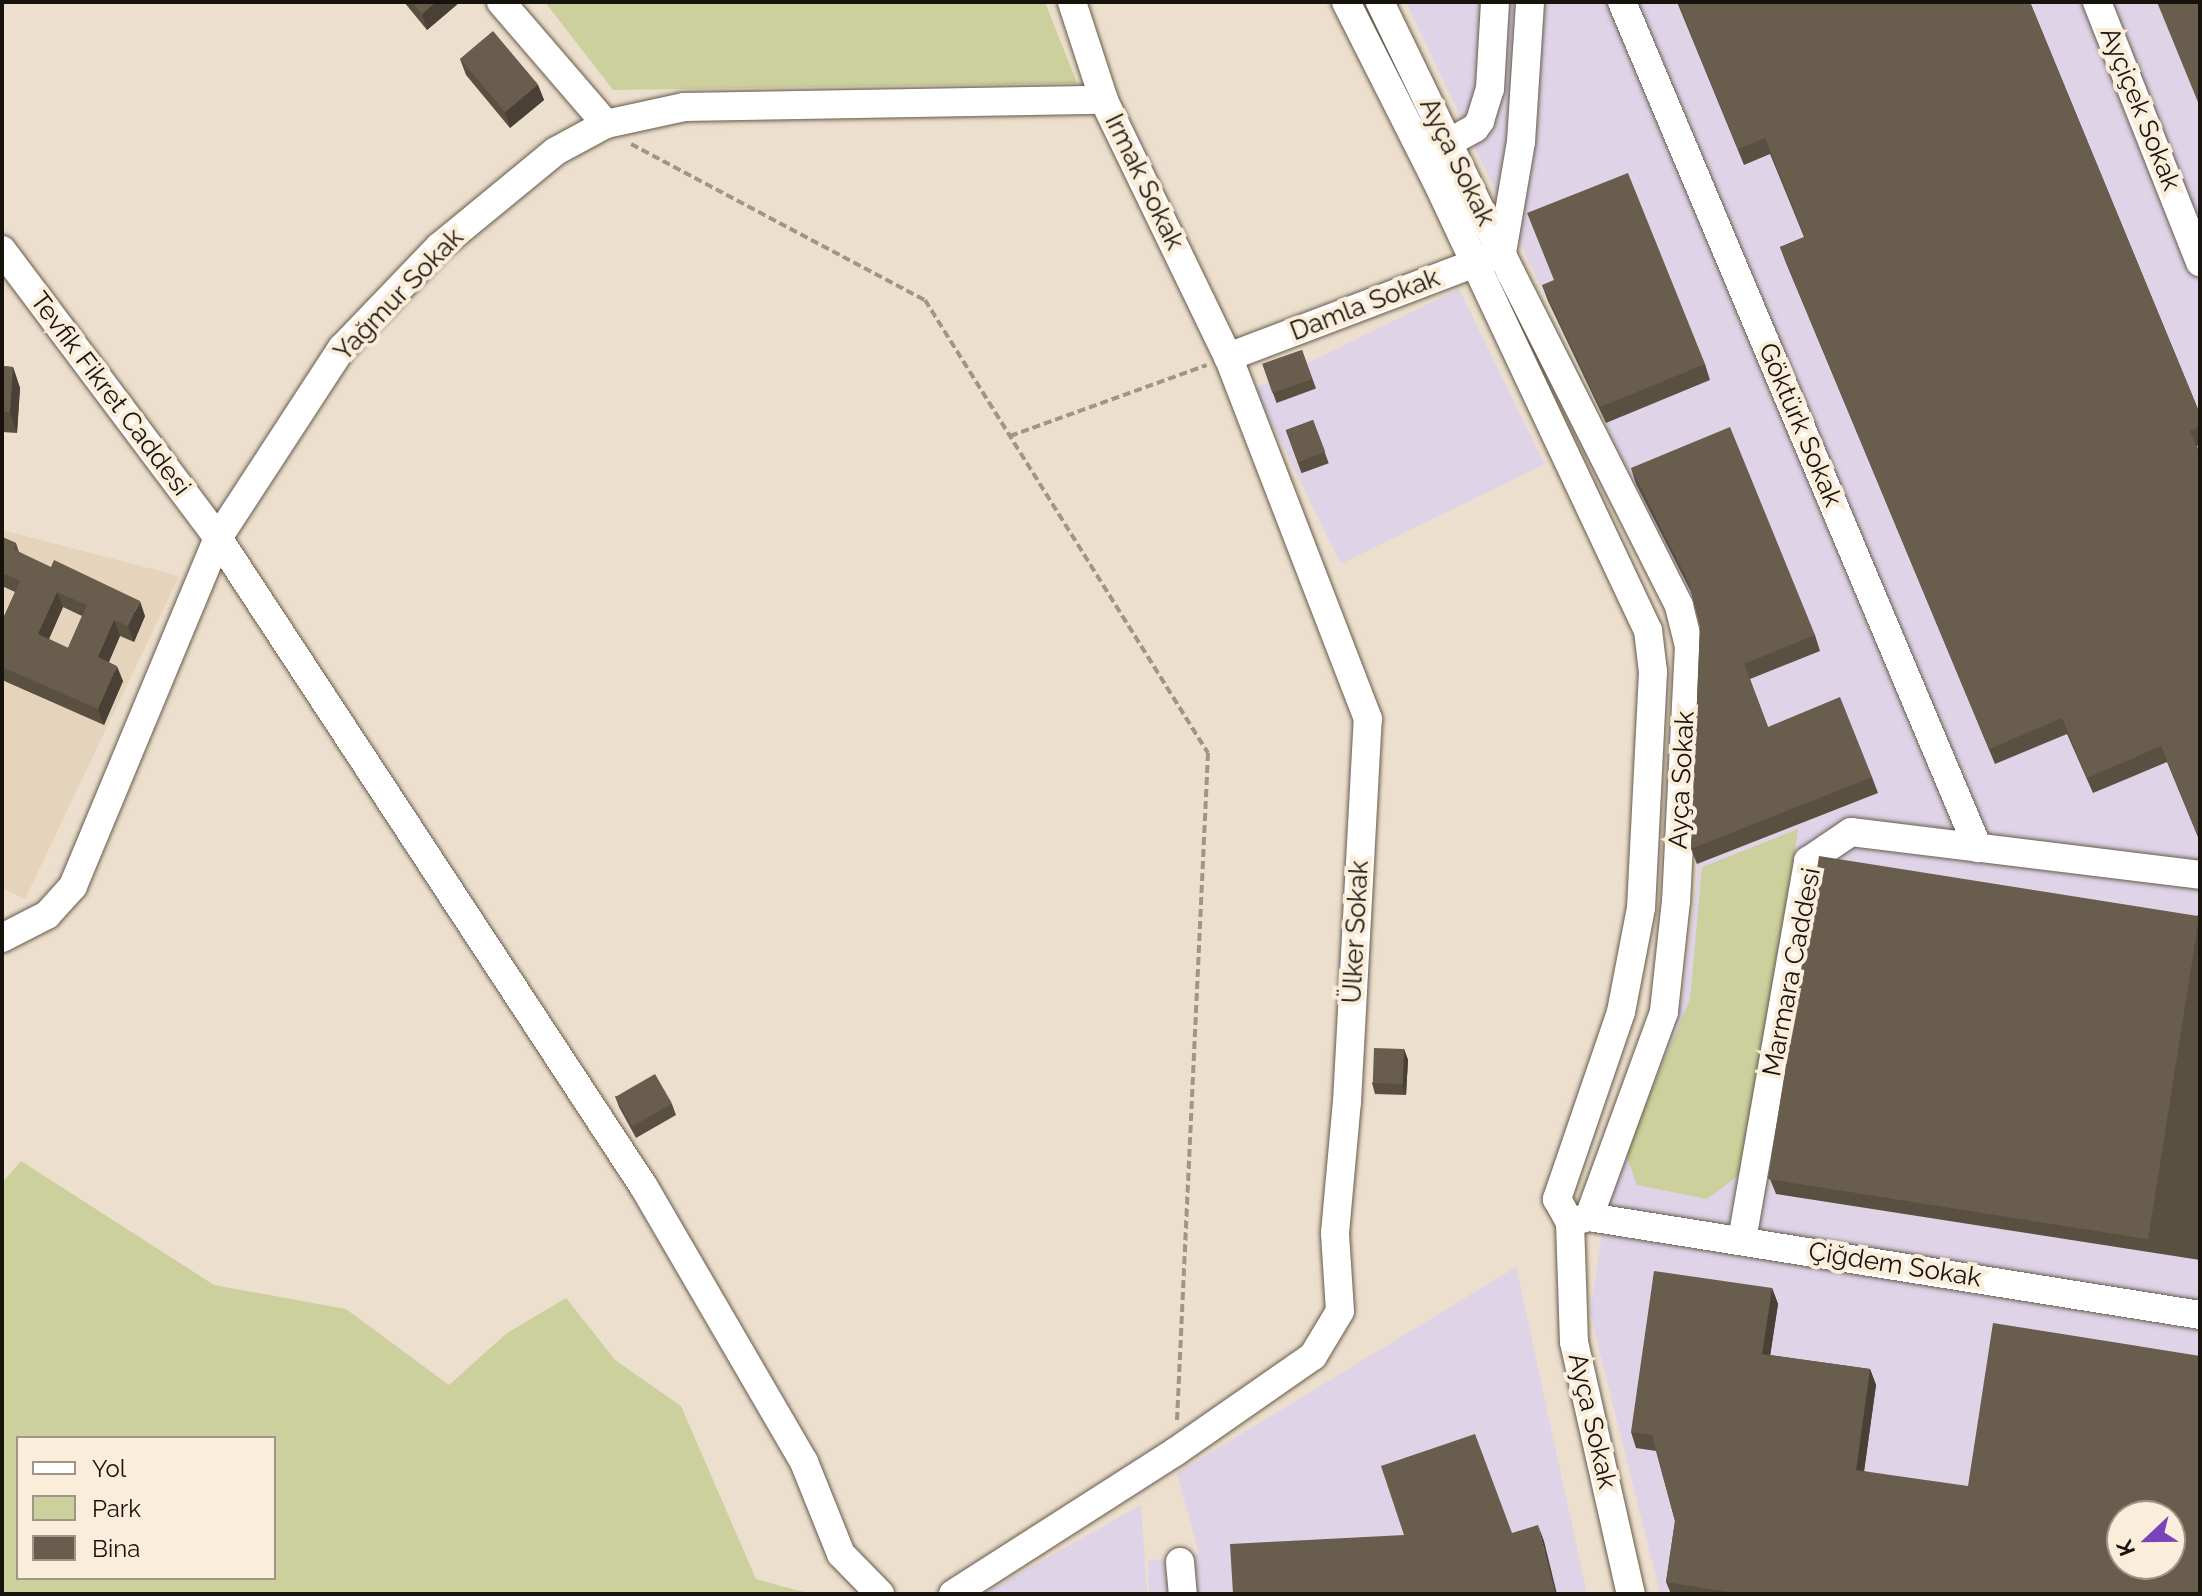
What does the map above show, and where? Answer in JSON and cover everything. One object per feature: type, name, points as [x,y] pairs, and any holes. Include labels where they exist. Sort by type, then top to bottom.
[{"type":"street","points":[[501,2],[603,126]]},
{"type":"street","name":"Irmak Sokak","points":[[1072,2],[1104,100],[1228,357]]},
{"type":"street","points":[[1346,2],[1475,263],[1648,630],[1653,672],[1641,908],[1621,1012],[1565,1168],[1557,1199],[1580,1220]]},
{"type":"street","name":"Ayça Sokak","points":[[1380,2],[1679,606],[1689,646],[1676,901],[1664,1012],[1580,1220],[1574,1342],[1631,1594]]},
{"type":"street","points":[[1448,143],[1480,121],[1490,89],[1495,2]]},
{"type":"street","points":[[1502,253],[1521,142],[1530,2]]},
{"type":"street","name":"Göktürk Sokak","points":[[1622,2],[1978,848]]},
{"type":"street","name":"Ayçiçek Sokak","points":[[2097,2],[2200,262]]},
{"type":"street","name":"Yağmur Sokak","points":[[2,938],[47,915],[73,886],[218,538],[342,348],[439,247],[556,151],[603,126],[684,107],[1104,100]]},
{"type":"street","name":"Tevfik Fikret Caddesi","points":[[2,250],[218,538],[644,1187],[804,1462],[841,1554],[880,1594]]},
{"type":"street","name":"Damla Sokak","points":[[1228,357],[1502,253]]},
{"type":"street","name":"Ülker Sokak","points":[[953,1594],[1175,1452],[1313,1356],[1340,1311],[1335,1233],[1347,1102],[1368,719],[1228,357]]},
{"type":"street","name":"Marmara Caddesi","points":[[1742,1240],[1808,861],[1851,832],[2200,875]]},
{"type":"street","name":"Çiğdem Sokak","points":[[1580,1220],[1742,1240],[2200,1315]]},
{"type":"street","points":[[1180,1562],[1183,1594]]},
{"type":"path","points":[[603,126],[925,300],[1208,753],[1175,1452]]},
{"type":"path","points":[[1010,436],[1228,357]]},
{"type":"shaded area","points":[[1406,2],[2200,2],[2200,1594],[1660,1594],[1590,1312],[1612,1168],[1682,1000],[1697,879],[1700,622]]},
{"type":"shaded area","points":[[1459,289],[1544,464],[1340,564],[1255,389]]},
{"type":"shaded area","points":[[2,530],[179,576],[25,899],[2,888]]},
{"type":"shaded area","points":[[1516,1267],[1587,1594],[1149,1594],[1148,1561],[1199,1554],[1177,1473]]},
{"type":"shaded area","points":[[1141,1505],[1147,1594],[983,1594]]},
{"type":"green space","points":[[545,2],[1045,2],[1077,83],[613,90]]},
{"type":"green space","points":[[1798,829],[1746,1170],[1707,1199],[1637,1185],[1625,1152],[1690,999],[1702,867]]},
{"type":"green space","points":[[21,1161],[214,1285],[346,1309],[449,1385],[507,1333],[566,1298],[615,1360],[681,1406],[756,1579],[811,1594],[2,1594],[2,1183]]},
{"type":"building","points":[[412,2],[436,2],[422,14]]},
{"type":"building","points":[[1678,2],[2030,2],[2200,414],[2200,426],[2190,431],[2200,454],[2200,841],[2161,746],[2087,778],[2062,718],[1989,749],[1780,247],[1805,237],[1765,138],[1738,149]]},
{"type":"building","points":[[2157,2],[2200,2],[2200,107]]},
{"type":"building","points":[[493,31],[538,85],[505,112],[460,59]]},
{"type":"building","points":[[1628,173],[1705,364],[1600,407],[1542,285],[1554,280],[1527,213]]},
{"type":"building","points":[[1302,350],[1312,379],[1272,393],[1262,364]]},
{"type":"building","points":[[2,366],[13,367],[10,412],[2,412]]},
{"type":"building","points":[[1313,420],[1325,452],[1298,462],[1286,430]]},
{"type":"building","points":[[1730,427],[1815,635],[1744,664],[1768,727],[1840,697],[1872,777],[1691,849],[1700,626],[1689,583],[1631,468]]},
{"type":"building","points":[[2,537],[16,543],[13,549],[51,567],[54,560],[140,601],[128,626],[114,620],[98,657],[117,666],[98,709],[2,667],[2,621],[20,581],[2,573]],"holes":[[[57,592],[87,605],[68,648],[38,634]]]},
{"type":"building","points":[[1819,856],[2199,916],[2148,1239],[1768,1179]]},
{"type":"building","points":[[1374,1048],[1404,1049],[1403,1084],[1373,1083]]},
{"type":"building","points":[[655,1074],[672,1103],[632,1126],[615,1097]]},
{"type":"building","points":[[1654,1271],[1772,1288],[1762,1354],[1870,1369],[1856,1470],[1968,1486],[1993,1323],[2200,1356],[2200,1594],[1727,1594],[1666,1582],[1675,1521],[1652,1435],[1631,1432]]},
{"type":"building","points":[[1475,1434],[1512,1533],[1538,1525],[1555,1594],[1233,1594],[1230,1544],[1404,1535],[1381,1466]]}]
